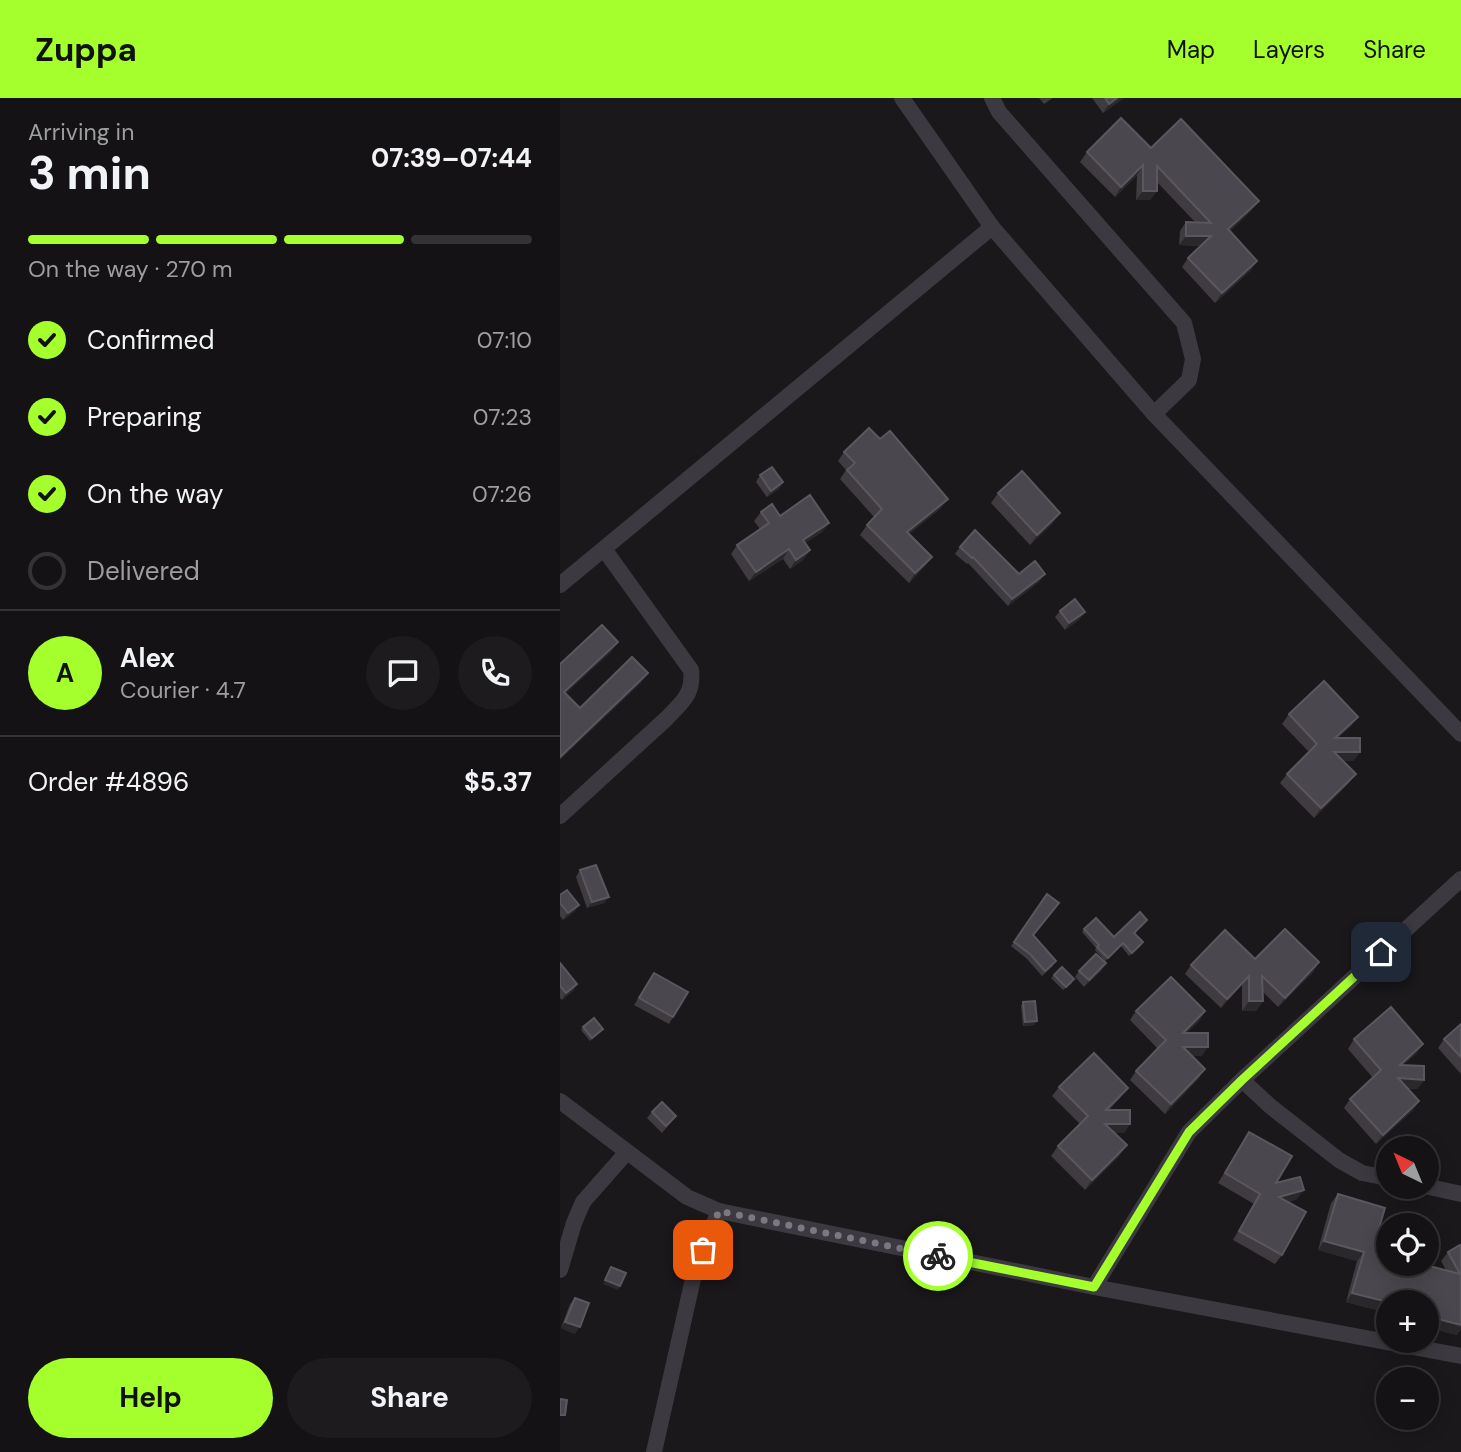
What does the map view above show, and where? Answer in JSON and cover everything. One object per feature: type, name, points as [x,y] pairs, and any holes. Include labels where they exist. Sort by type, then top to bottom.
[{"type":"street","points":[[902,98],[992,227],[1154,414],[1461,734]]},
{"type":"street","points":[[992,98],[999,112],[1184,323],[1193,359],[1189,380],[1154,414]]},
{"type":"street","points":[[560,585],[992,227]]},
{"type":"street","points":[[560,816],[666,719],[682,702],[693,684],[691,670],[604,549]]},
{"type":"street","points":[[1094,1287],[1189,1132],[1461,879]]},
{"type":"street","points":[[1242,1080],[1270,1106],[1339,1160],[1362,1173],[1376,1176]]},
{"type":"street","points":[[560,1101],[687,1197],[719,1211],[1094,1287],[1461,1356]]},
{"type":"street","points":[[560,1270],[583,1202],[627,1152]]},
{"type":"street","points":[[1439,1189],[1461,1194]]},
{"type":"street","points":[[654,1452],[695,1270],[719,1211]]},
{"type":"building","points":[[1105,98],[1117,98],[1109,104]]},
{"type":"building","points":[[1121,118],[1151,148],[1181,119],[1259,201],[1228,229],[1257,261],[1222,293],[1188,258],[1211,236],[1186,236],[1186,222],[1211,223],[1157,166],[1157,191],[1143,191],[1143,165],[1121,187],[1087,152]]},
{"type":"building","points":[[869,428],[880,439],[890,431],[948,499],[907,532],[932,557],[915,573],[867,525],[882,509],[847,470],[855,463],[844,452]]},
{"type":"building","points":[[772,467],[783,482],[771,491],[760,475]]},
{"type":"building","points":[[1022,471],[1060,513],[1037,535],[998,493]]},
{"type":"building","points":[[810,495],[829,523],[803,540],[810,550],[796,560],[789,549],[756,572],[737,545],[769,523],[761,512],[772,504],[780,516]]},
{"type":"building","points":[[975,530],[1019,574],[1035,561],[1045,574],[1012,599],[973,557],[960,547]]},
{"type":"building","points":[[1075,599],[1085,612],[1069,623],[1060,611]]},
{"type":"building","points":[[602,625],[618,642],[564,692],[580,708],[632,657],[648,673],[560,757],[560,664]]},
{"type":"building","points":[[1324,681],[1358,717],[1335,738],[1360,738],[1360,752],[1334,752],[1356,774],[1321,808],[1287,774],[1317,744],[1289,714]]},
{"type":"building","points":[[596,865],[609,897],[592,902],[580,870]]},
{"type":"building","points":[[567,890],[579,905],[568,913],[560,903],[560,895]]},
{"type":"building","points":[[1047,894],[1059,903],[1033,935],[1056,961],[1045,971],[1030,954],[1014,942]]},
{"type":"building","points":[[1140,912],[1147,920],[1134,933],[1143,942],[1132,953],[1123,943],[1108,958],[1084,929],[1096,918],[1114,937]]},
{"type":"building","points":[[1285,929],[1319,962],[1285,998],[1262,976],[1263,1001],[1249,1001],[1249,976],[1227,999],[1191,965],[1225,930],[1255,959]]},
{"type":"building","points":[[1096,954],[1106,963],[1089,980],[1079,971]]},
{"type":"building","points":[[560,963],[577,984],[566,993],[560,986]]},
{"type":"building","points":[[1062,967],[1074,979],[1066,987],[1054,975]]},
{"type":"building","points":[[654,973],[688,992],[673,1017],[639,998]]},
{"type":"building","points":[[1171,977],[1205,1011],[1183,1033],[1208,1033],[1208,1047],[1183,1047],[1205,1069],[1171,1104],[1136,1071],[1166,1040],[1136,1011]]},
{"type":"building","points":[[1035,1001],[1037,1021],[1025,1022],[1023,1002]]},
{"type":"building","points":[[1391,1007],[1423,1044],[1400,1065],[1424,1066],[1424,1080],[1398,1078],[1419,1101],[1383,1135],[1350,1099],[1381,1070],[1354,1039]]},
{"type":"building","points":[[594,1018],[603,1029],[592,1038],[583,1027]]},
{"type":"building","points":[[1461,1024],[1461,1057],[1444,1039]]},
{"type":"building","points":[[1094,1053],[1128,1088],[1106,1110],[1130,1110],[1130,1124],[1105,1124],[1127,1145],[1092,1180],[1058,1146],[1088,1116],[1059,1087]]},
{"type":"building","points":[[662,1102],[676,1116],[666,1126],[652,1112]]},
{"type":"building","points":[[1249,1132],[1292,1156],[1276,1183],[1300,1177],[1304,1190],[1279,1197],[1306,1212],[1282,1255],[1239,1231],[1260,1194],[1225,1173]]},
{"type":"building","points":[[1338,1194],[1385,1208],[1384,1213],[1376,1213],[1376,1276],[1439,1276],[1439,1268],[1460,1274],[1448,1252],[1460,1245],[1461,1325],[1439,1319],[1439,1290],[1376,1290],[1376,1299],[1352,1293],[1364,1252],[1324,1241]]},
{"type":"building","points":[[611,1267],[626,1273],[620,1286],[605,1280]]},
{"type":"building","points":[[575,1298],[589,1303],[580,1327],[565,1322]]},
{"type":"building","points":[[560,1399],[567,1400],[565,1415],[560,1415]]},
{"type":"way so far","points":[[703,1250],[719,1211],[938,1256]]},
{"type":"route","points":[[938,1256],[1094,1287],[1189,1132],[1381,952]]}]
